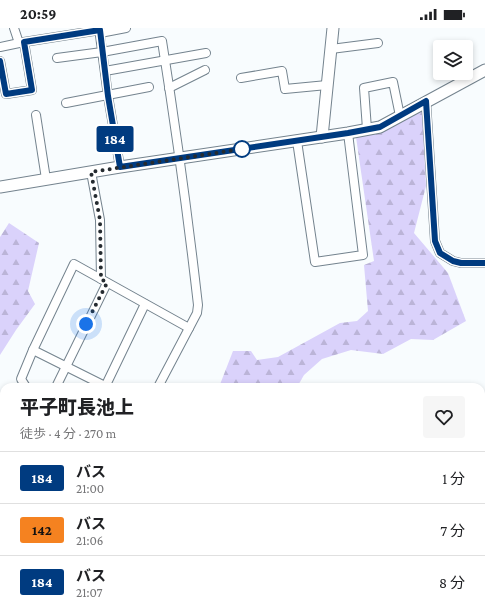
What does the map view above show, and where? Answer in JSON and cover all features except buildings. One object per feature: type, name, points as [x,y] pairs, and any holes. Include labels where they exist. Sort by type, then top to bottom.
[{"type":"street","points":[[0,61],[6,94],[32,90],[21,43],[14,28]]},
{"type":"street","points":[[0,47],[100,30],[126,28]]},
{"type":"street","points":[[322,137],[333,28]]},
{"type":"street","points":[[100,30],[108,96],[120,167]]},
{"type":"street","points":[[57,58],[102,52],[162,41],[186,205],[198,305],[197,313],[162,383]]},
{"type":"street","points":[[331,49],[378,43]]},
{"type":"street","points":[[105,70],[206,53]]},
{"type":"street","points":[[170,88],[205,70]]},
{"type":"street","points":[[0,187],[380,127],[485,70]]},
{"type":"street","points":[[242,78],[282,71],[285,89],[327,85]]},
{"type":"street","points":[[368,129],[364,88],[393,82],[400,116]]},
{"type":"street","points":[[66,103],[149,87]]},
{"type":"street","points":[[426,101],[435,241],[440,253],[453,261],[461,263],[485,263]]},
{"type":"street","points":[[36,115],[46,179]]},
{"type":"street","points":[[296,141],[315,262],[363,255],[348,133]]},
{"type":"street","points":[[58,383],[104,281],[100,220],[91,172]]},
{"type":"street","points":[[24,383],[21,379],[33,350],[74,264],[189,328]]},
{"type":"street","points":[[108,383],[145,304]]},
{"type":"street","points":[[33,350],[98,383]]},
{"type":"green space","points":[[422,108],[426,186],[414,233],[448,273],[466,321],[433,340],[411,339],[383,354],[351,350],[322,359],[304,375],[299,383],[221,383],[233,351],[251,351],[257,360],[278,357],[340,323],[357,321],[368,311],[364,265],[374,261],[356,137]]},
{"type":"green space","points":[[9,223],[39,243],[28,291],[35,304],[0,355],[0,237]]},
{"type":"bus line","name":"184","points":[[0,61],[6,94],[32,90],[24,42],[100,30],[108,96],[120,167],[380,127],[426,101],[435,241],[440,253],[453,261],[461,263],[485,263]]},
{"type":"route","points":[[86,324],[107,283],[101,279],[100,220],[91,172],[242,149]]}]
